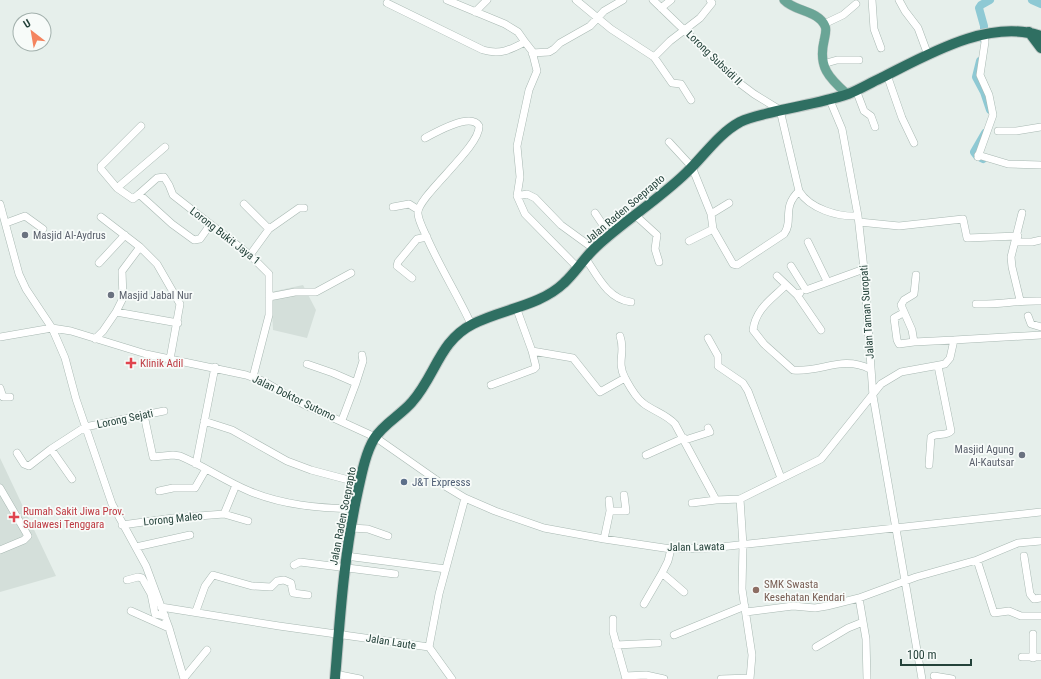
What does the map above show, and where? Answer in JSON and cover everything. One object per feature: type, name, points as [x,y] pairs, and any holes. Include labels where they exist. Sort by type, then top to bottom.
[{"type":"highway","name":"Jalan Raden Soeprapto","points":[[335,677],[346,556],[360,483],[375,437],[402,413],[422,391],[451,339],[471,324],[556,290],[594,249],[692,167],[730,129],[741,121],[852,92],[928,55],[958,42],[984,34],[996,32],[1029,32],[1040,34]]},
{"type":"highway","points":[[1029,32],[1041,48]]},
{"type":"main road","points":[[784,0],[794,8],[818,17],[824,24],[826,30],[822,50],[823,64],[834,81],[852,92]]},
{"type":"street","points":[[447,0],[506,24],[518,32],[532,53],[537,71],[529,90],[517,146],[520,177],[517,196],[525,214],[578,268]]},
{"type":"street","points":[[475,12],[487,0]]},
{"type":"street","points":[[576,0],[611,29],[654,57],[672,83],[681,84],[691,100]]},
{"type":"street","points":[[532,53],[549,52],[560,43],[590,26],[604,11],[623,0]]},
{"type":"street","name":"Lorong Subsidi II","points":[[653,0],[746,88],[780,110]]},
{"type":"street","points":[[661,8],[671,0]]},
{"type":"street","points":[[654,57],[673,38],[685,31],[700,18],[712,3],[710,0]]},
{"type":"street","points":[[872,0],[874,29],[881,48]]},
{"type":"street","points":[[899,0],[904,11],[918,28],[928,55]]},
{"type":"street","points":[[387,3],[466,42],[491,52],[506,52],[525,42]]},
{"type":"street","points":[[824,24],[843,15],[856,4]]},
{"type":"street","points":[[984,34],[980,75],[989,95],[993,115],[992,124],[982,141],[978,156],[1008,164],[1041,165]]},
{"type":"street","points":[[823,64],[837,60],[859,60]]},
{"type":"street","points":[[887,75],[902,118],[914,143]]},
{"type":"street","points":[[852,92],[864,111],[871,116],[875,127]]},
{"type":"street","name":"Jalan Taman Suropati","points":[[829,98],[841,123],[858,219],[864,269],[872,396],[922,679]]},
{"type":"street","points":[[780,110],[799,191],[808,201],[828,212],[899,226],[963,219],[967,238],[1016,239],[1032,242],[1041,240]]},
{"type":"street","points":[[425,138],[442,129],[469,121],[476,122],[479,126],[478,133],[467,148],[439,184],[422,201],[418,209],[419,220],[471,324]]},
{"type":"street","points":[[141,126],[101,166],[101,169],[117,188],[133,199],[141,193],[172,224],[194,240],[200,239],[210,224]]},
{"type":"street","points":[[998,131],[1016,131],[1041,127]]},
{"type":"street","points":[[669,142],[692,167],[711,214],[713,229],[733,264],[737,265],[784,234],[786,230],[790,203],[799,191]]},
{"type":"street","points":[[117,188],[165,147]]},
{"type":"street","name":"Lorong Bukit Jaya 1","points":[[141,193],[160,176],[164,178],[170,185],[173,195],[250,255],[269,274],[268,325],[253,377]]},
{"type":"street","points":[[517,196],[527,194],[535,198],[560,225],[594,249]]},
{"type":"street","points":[[711,214],[729,203]]},
{"type":"street","points":[[0,204],[19,274],[26,289],[52,328],[65,358],[85,427],[112,504],[122,525],[146,566],[165,616],[184,679]]},
{"type":"street","points":[[244,204],[269,229]]},
{"type":"street","points":[[393,207],[409,204],[418,209]]},
{"type":"street","points":[[250,255],[269,229],[294,210],[304,208]]},
{"type":"street","points":[[595,213],[603,225],[624,223]]},
{"type":"street","points":[[1020,300],[1012,268],[1011,257],[1022,213]]},
{"type":"street","points":[[635,215],[657,235],[655,249],[659,262]]},
{"type":"street","points":[[6,223],[25,216],[43,229]]},
{"type":"street","points":[[101,217],[140,247],[157,264],[180,304],[178,323],[170,359]]},
{"type":"street","points":[[689,241],[713,229]]},
{"type":"street","points":[[99,263],[125,235]]},
{"type":"street","points":[[412,278],[397,266],[398,262],[417,239],[427,237]]},
{"type":"street","points":[[808,242],[827,281]]},
{"type":"street","points":[[95,339],[103,331],[116,312],[123,298],[122,271],[140,247]]},
{"type":"street","points":[[586,259],[614,297],[621,301],[631,302]]},
{"type":"street","points":[[791,266],[806,290]]},
{"type":"street","points":[[797,295],[827,281],[864,269]]},
{"type":"street","points":[[269,297],[296,292],[316,292],[351,272]]},
{"type":"street","points":[[914,342],[912,330],[903,313],[901,305],[904,300],[914,294],[916,275]]},
{"type":"street","points":[[777,276],[797,295],[821,330]]},
{"type":"street","points":[[786,285],[758,311],[754,321],[753,330],[764,344],[792,370],[851,363],[860,364],[870,369]]},
{"type":"street","points":[[976,304],[1004,305],[1020,300],[1041,301]]},
{"type":"street","points":[[491,385],[534,369],[536,364],[516,307]]},
{"type":"street","points":[[116,312],[178,323]]},
{"type":"street","points":[[903,313],[894,318],[897,340],[900,344],[1041,335]]},
{"type":"street","points":[[1028,316],[1032,325],[1041,327]]},
{"type":"street","name":"Jalan Doktor Sutomo","points":[[0,337],[52,328],[70,331],[170,359],[253,377],[303,404],[342,420],[375,437]]},
{"type":"street","points":[[620,336],[624,348],[620,358],[620,367],[625,378],[638,398],[670,419],[684,439],[698,470],[708,482],[716,500]]},
{"type":"street","points":[[708,338],[718,356],[718,366],[742,383],[748,391],[781,478]]},
{"type":"street","points":[[692,503],[740,499],[821,459],[881,384],[898,373],[945,364],[950,358],[954,340]]},
{"type":"street","points":[[532,350],[573,358],[600,392],[625,378]]},
{"type":"street","points":[[342,420],[361,368],[362,355]]},
{"type":"street","points":[[306,364],[356,383]]},
{"type":"street","points":[[928,465],[932,436],[948,434],[951,430],[938,366]]},
{"type":"street","points":[[196,464],[215,368]]},
{"type":"street","points":[[0,388],[3,397],[10,397]]},
{"type":"street","name":"Lorong Sejati","points":[[85,427],[164,410]]},
{"type":"street","points":[[144,415],[153,457],[173,455],[196,464],[236,485],[266,498],[322,508],[354,509]]},
{"type":"street","points":[[204,421],[232,430],[287,461],[310,470],[360,483]]},
{"type":"street","points":[[17,453],[24,464],[29,466],[51,449],[85,427]]},
{"type":"street","points":[[646,455],[684,439],[710,432],[708,428]]},
{"type":"street","name":"Jalan Lawata","points":[[375,437],[413,465],[465,498],[495,511],[544,528],[604,540],[671,549],[743,545],[1041,512]]},
{"type":"street","points":[[51,449],[72,479]]},
{"type":"street","points":[[159,491],[173,488],[195,488],[206,469]]},
{"type":"street","points":[[236,485],[224,514],[248,521]]},
{"type":"street","points":[[0,488],[28,536],[24,540],[0,550]]},
{"type":"street","points":[[610,511],[626,511],[624,494]]},
{"type":"street","points":[[429,647],[439,594],[465,498]]},
{"type":"street","points":[[721,679],[750,679],[752,655],[742,589],[743,545],[740,499]]},
{"type":"street","points":[[604,540],[610,511],[609,500]]},
{"type":"street","name":"Lorong Maleo","points":[[122,525],[166,518],[224,514]]},
{"type":"street","points":[[351,528],[368,529],[388,536]]},
{"type":"street","points":[[136,547],[190,535]]},
{"type":"street","points":[[674,635],[705,621],[745,609],[793,606],[816,608],[859,598],[905,580],[977,560],[1018,543],[1041,541]]},
{"type":"street","points":[[644,604],[668,561],[671,549]]},
{"type":"street","points":[[346,556],[446,568]]},
{"type":"street","points":[[1024,556],[1030,594],[1034,599],[1041,598]]},
{"type":"street","points":[[977,560],[994,613],[1009,612],[1021,616],[1041,616]]},
{"type":"street","points":[[294,565],[300,562],[345,569],[395,574]]},
{"type":"street","points":[[662,573],[684,592]]},
{"type":"street","points":[[196,611],[205,586],[214,575],[261,587],[272,587],[277,581],[284,580],[291,584],[293,592],[308,595]]},
{"type":"street","points":[[128,580],[138,577],[142,578],[150,594],[155,614],[165,616]]},
{"type":"street","points":[[859,598],[867,654],[867,679]]},
{"type":"street","name":"Jalan Laute","points":[[161,607],[196,611],[279,626],[429,647],[452,679]]},
{"type":"street","points":[[131,611],[169,628]]},
{"type":"street","points":[[613,618],[612,628],[626,677],[646,675],[664,679]]},
{"type":"street","points":[[816,647],[848,628],[863,622]]},
{"type":"street","points":[[1022,657],[1037,657],[1033,634]]},
{"type":"street","points":[[616,645],[658,643]]},
{"type":"street","points":[[184,679],[207,650]]},
{"type":"street","points":[[934,676],[952,679]]},
{"type":"street","points":[[335,677],[360,679]]},
{"type":"shaded area","points":[[303,285],[316,310],[307,338],[273,330],[271,292]]},
{"type":"shaded area","name":"Rumah Sakit Jiwa Prov. Sulawesi Tenggara","points":[[0,458],[56,576],[0,592]]},
{"type":"waterway","points":[[984,40],[984,26],[979,8],[981,5],[990,0]]},
{"type":"waterway","points":[[1032,0],[1041,4]]},
{"type":"waterway","points":[[980,61],[976,77],[984,92],[990,110]]},
{"type":"waterway","points":[[983,159],[977,156],[974,152],[985,133]]},
{"type":"place","name":"Masjid Al-Aydrus","points":[[25,235]]},
{"type":"place","name":"Masjid Jabal Nur","points":[[111,295]]},
{"type":"place","name":"Klinik Adil","points":[[131,363]]},
{"type":"place","name":"Masjid Agung Al-Kautsar","points":[[1022,455]]},
{"type":"place","name":"J&T Expresss","points":[[404,482]]},
{"type":"place","name":"Rumah Sakit Jiwa Prov. Sulawesi Tenggara","points":[[14,517]]},
{"type":"place","name":"SMK Swasta Kesehatan Kendari","points":[[756,590]]}]
